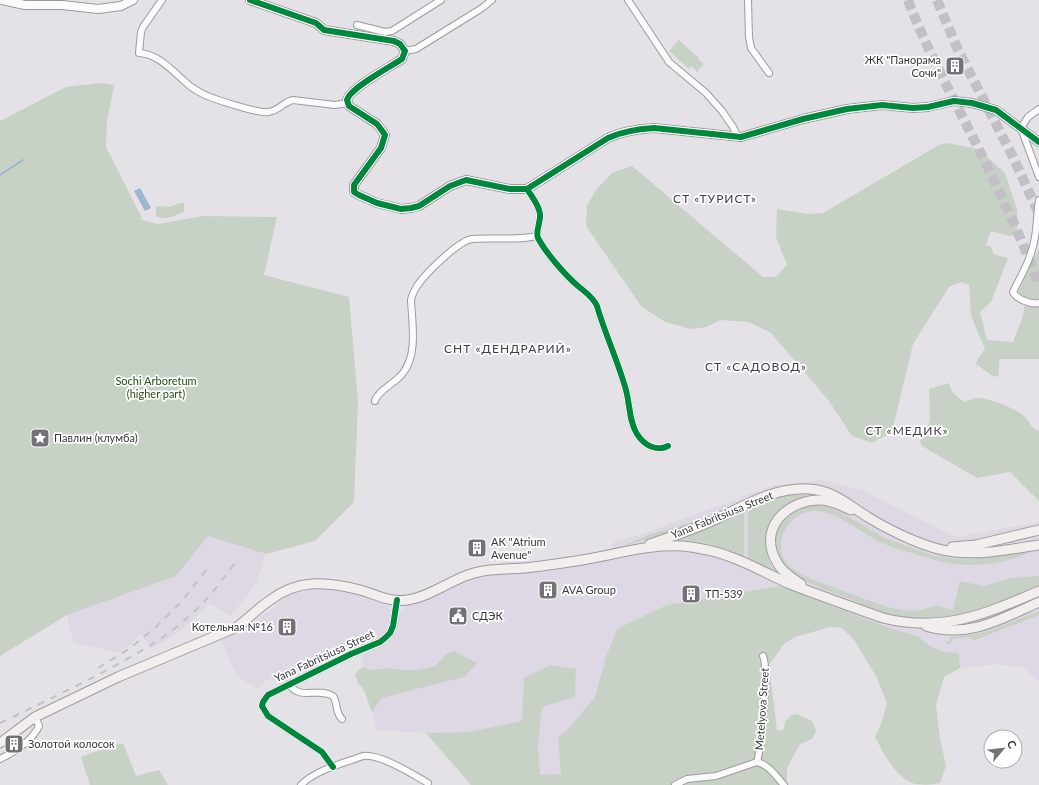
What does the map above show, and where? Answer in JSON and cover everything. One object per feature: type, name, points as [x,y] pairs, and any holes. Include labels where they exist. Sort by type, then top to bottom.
[{"type":"main road","name":"Yana Fabritsiusa Street","points":[[631,550],[699,527],[762,497],[795,489],[810,489],[836,496],[870,518],[904,536],[953,552],[967,553],[1005,551],[1039,546]]},
{"type":"main road","points":[[815,594],[784,572],[774,556],[771,547],[771,538],[772,531],[779,518],[789,508],[796,504],[813,500],[823,500],[841,505],[870,518]]},
{"type":"main road","points":[[920,542],[952,547],[976,545],[1039,530]]},
{"type":"main road","name":"Yana Fabritsiusa Street","points":[[0,743],[35,717],[118,677],[237,627],[270,600],[297,586],[326,584],[397,600],[410,600],[427,595],[470,574],[484,571],[566,562],[662,546],[689,547],[712,551],[728,556],[815,594],[897,622],[917,624],[943,623],[960,620],[1004,606],[1039,591]]},
{"type":"main road","points":[[917,624],[945,631],[972,629],[988,625],[1039,602]]},
{"type":"street","points":[[2,0],[25,5],[62,5],[98,9],[121,6],[133,0]]},
{"type":"street","points":[[162,0],[143,27],[139,52],[145,53],[161,61],[191,86],[204,94],[260,112],[280,109],[289,101],[293,100],[334,106],[347,103]]},
{"type":"street","points":[[250,0],[316,23],[324,30],[330,32],[394,41],[400,44],[405,51]]},
{"type":"street","points":[[357,25],[385,32],[392,31],[441,0]]},
{"type":"street","points":[[405,51],[416,49],[482,8],[492,0]]},
{"type":"street","points":[[628,0],[670,62],[706,93],[724,115],[738,137]]},
{"type":"street","points":[[748,0],[749,37],[751,48],[768,73]]},
{"type":"street","points":[[347,103],[349,95],[402,59],[405,51]]},
{"type":"street","points":[[347,103],[349,106],[377,124],[385,135],[381,148],[353,188],[356,194],[377,203],[400,209],[419,206],[450,186],[466,180],[510,189],[527,189],[601,142],[623,132],[640,129],[654,128],[738,137],[803,119],[847,109],[882,105],[913,108],[928,107],[954,101],[972,103],[996,110],[1039,142]]},
{"type":"street","points":[[1021,128],[1028,117],[1039,110]]},
{"type":"street","points":[[1021,128],[1039,177]]},
{"type":"street","points":[[527,189],[540,213],[537,236],[577,286],[595,302],[626,391],[633,427],[644,443],[651,447],[660,449],[668,446]]},
{"type":"street","points":[[1039,200],[1032,251],[1013,292],[1015,296],[1034,304],[1039,303]]},
{"type":"street","points":[[375,401],[377,395],[397,381],[409,364],[412,343],[412,294],[428,273],[465,241],[472,239],[512,239],[537,236]]},
{"type":"street","name":"Yana Fabritsiusa Street","points":[[333,767],[322,752],[268,716],[262,706],[263,702],[266,697],[280,688],[351,654],[380,642],[390,633],[393,626],[397,600]]},
{"type":"street","name":"Metelyova Street","points":[[757,762],[760,749],[764,690],[765,662],[762,656]]},
{"type":"street","name":"Yana Fabritsiusa Street","points":[[289,684],[293,689],[300,693],[326,693],[333,696],[338,715],[342,719]]},
{"type":"street","points":[[0,759],[18,749],[34,734],[39,726],[35,717]]},
{"type":"street","points":[[301,785],[309,778],[363,756],[373,756],[428,783]]},
{"type":"street","name":"Metelyova Street","points":[[675,785],[687,779],[716,776],[757,762],[770,769],[784,785]]},
{"type":"shaded area","points":[[821,480],[862,490],[956,537],[1039,522],[1039,682],[1022,667],[995,664],[960,668],[959,653],[944,652],[933,648],[919,637],[882,625],[780,586],[606,657],[595,697],[559,738],[561,774],[540,776],[538,746],[542,707],[575,697],[576,669],[523,721],[468,732],[426,733],[377,730],[372,712],[382,698],[464,677],[476,663],[446,654],[435,666],[417,670],[388,668],[369,670],[363,666],[358,643],[295,673],[266,681],[257,689],[237,676],[220,638],[247,625],[272,609],[286,597],[300,591],[318,588],[358,595],[385,603],[396,616],[426,588],[471,569],[506,562],[567,561],[610,551],[614,542],[645,533],[774,485]]},
{"type":"shaded area","points":[[208,536],[266,554],[256,584],[231,616],[210,604],[178,633],[151,649],[141,634],[121,653],[73,643],[67,615],[176,576]]},
{"type":"green space","points":[[679,40],[704,64],[697,72],[691,66],[689,69],[669,51]]},
{"type":"green space","name":"Sochi Arboretum (higher part)","points":[[99,83],[114,85],[107,122],[106,147],[141,216],[141,220],[158,224],[203,216],[277,217],[264,275],[349,297],[358,401],[354,502],[315,541],[266,554],[208,536],[176,576],[67,615],[0,656],[0,121],[66,87]]},
{"type":"green space","points":[[947,143],[978,149],[1005,173],[1017,209],[1018,224],[1016,233],[1010,236],[991,231],[986,245],[991,247],[994,254],[1008,258],[991,302],[980,312],[987,340],[1013,342],[1023,316],[1025,303],[1017,295],[1039,248],[1039,359],[1001,359],[999,362],[999,375],[994,377],[976,364],[985,349],[971,316],[969,285],[962,282],[949,287],[913,344],[892,432],[872,443],[852,436],[829,401],[771,333],[749,322],[721,320],[706,327],[691,329],[665,322],[641,306],[586,226],[587,206],[596,190],[612,173],[632,166],[763,277],[776,277],[787,265],[776,237],[777,209],[808,214],[823,213],[939,145]]},
{"type":"green space","points":[[184,203],[184,212],[166,218],[159,218],[156,216],[156,207],[169,207]]},
{"type":"green space","points":[[949,383],[952,392],[964,402],[979,398],[1004,405],[1022,414],[1033,427],[1039,431],[1039,502],[1010,472],[977,478],[922,446],[920,441],[930,421],[929,389]]},
{"type":"green space","points":[[786,495],[812,496],[800,498],[781,508],[769,525],[765,546],[769,560],[777,574],[748,559],[748,513],[749,508],[767,500]]},
{"type":"green space","points":[[816,505],[828,507],[842,513],[885,538],[932,555],[948,558],[968,559],[1030,552],[1012,559],[993,563],[972,565],[953,564],[887,545],[841,519],[827,513],[813,511],[803,513],[795,518],[788,525],[783,534],[781,543],[782,553],[786,561],[793,569],[806,576],[848,593],[896,609],[915,611],[940,606],[953,610],[960,581],[983,586],[1012,578],[1039,576],[1039,586],[988,606],[939,618],[901,618],[882,613],[811,584],[797,576],[786,567],[778,556],[775,543],[779,527],[785,517],[799,508]]},
{"type":"green space","points":[[744,511],[744,557],[711,544],[690,541],[667,541],[696,533]]},
{"type":"green space","points":[[692,522],[693,524],[625,546],[651,534]]},
{"type":"green space","points":[[780,586],[882,625],[919,637],[933,648],[944,652],[959,653],[960,668],[944,677],[936,705],[940,738],[946,766],[940,783],[915,784],[908,781],[896,771],[886,757],[875,737],[882,721],[887,703],[876,676],[854,640],[842,628],[830,627],[795,637],[784,644],[769,665],[777,730],[781,731],[784,729],[785,722],[791,715],[796,714],[812,721],[816,731],[812,739],[800,744],[787,768],[787,780],[780,785],[471,785],[426,733],[468,732],[522,721],[524,678],[550,665],[576,669],[575,697],[542,707],[538,746],[540,775],[561,774],[558,738],[570,727],[595,697],[606,657],[617,629],[667,605]]},
{"type":"green space","points":[[1039,611],[1039,615],[975,640],[972,640],[971,637],[952,639],[951,643],[947,645],[945,641],[949,641],[951,637],[988,631]]},
{"type":"green space","points":[[454,651],[477,663],[464,677],[382,698],[372,712],[364,690],[358,683],[355,674],[363,666],[369,670],[388,668],[417,670],[435,666],[446,654]]},
{"type":"green space","points":[[123,743],[136,776],[159,770],[168,785],[90,785],[81,757]]},
{"type":"water","points":[[140,188],[151,208],[145,211],[134,191]]},
{"type":"waterway","points":[[0,175],[23,160]]},
{"type":"tunnel","points":[[908,0],[932,56],[1001,196],[1039,284]]},
{"type":"tunnel","points":[[937,0],[958,50],[1013,157],[1039,214]]},
{"type":"railway","points":[[0,723],[96,676],[165,636],[176,628],[206,600],[234,564]]},
{"type":"railway","points":[[98,668],[129,649],[157,626],[182,601],[210,565]]},
{"type":"cycle path","points":[[250,0],[316,23],[324,30],[394,41],[400,44],[405,51],[402,59],[363,84],[355,90],[347,100],[349,106],[377,124],[385,135],[381,148],[354,185],[354,192],[377,203],[401,209],[419,206],[450,186],[466,180],[510,189],[527,189],[608,138],[625,132],[642,129],[654,128],[741,137],[803,119],[847,109],[882,105],[913,108],[928,107],[954,101],[972,103],[996,110],[1039,142]]},
{"type":"cycle path","points":[[527,189],[538,207],[540,217],[537,236],[541,244],[562,270],[591,297],[597,306],[623,379],[634,429],[640,438],[647,444],[655,448],[664,448],[668,446]]},
{"type":"cycle path","points":[[333,767],[322,752],[268,716],[262,706],[263,702],[268,695],[351,654],[380,642],[390,633],[393,626],[397,600]]},
{"type":"place","name":"ЖК \"Панорама Сочи\"","points":[[955,66]]},
{"type":"place","name":"Павлин (клумба)","points":[[40,438]]},
{"type":"place","name":"АК \"Atrium Avenue\"","points":[[477,548]]},
{"type":"place","name":"AVA Group","points":[[548,590]]},
{"type":"place","name":"ТП-539","points":[[691,594]]},
{"type":"place","name":"СДЭК","points":[[458,616]]},
{"type":"place","name":"Котельная №16","points":[[287,627]]},
{"type":"place","name":"Золотой колосок","points":[[14,744]]},
{"type":"district","name":"СТ «ТУРИСТ»","points":[[715,199]]},
{"type":"district","name":"СНТ «ДЕНДРАРИЙ»","points":[[508,349]]},
{"type":"district","name":"СТ «САДОВОД»","points":[[756,367]]},
{"type":"district","name":"СТ «МЕДИК»","points":[[907,431]]}]
